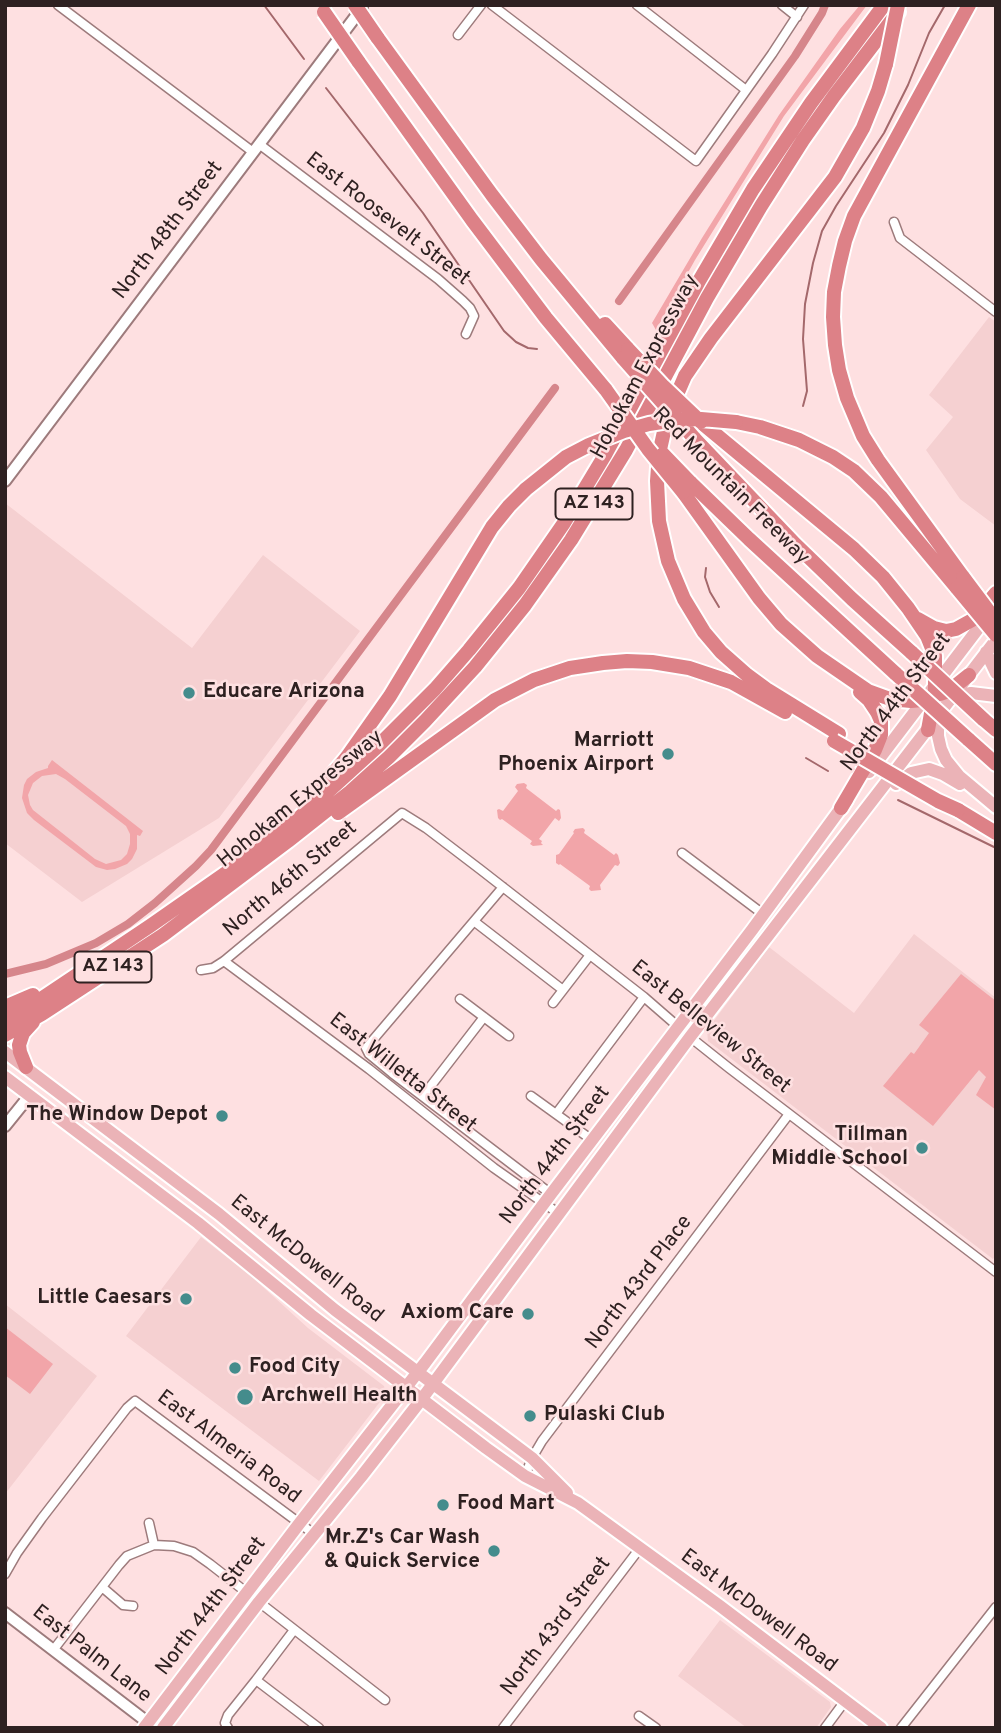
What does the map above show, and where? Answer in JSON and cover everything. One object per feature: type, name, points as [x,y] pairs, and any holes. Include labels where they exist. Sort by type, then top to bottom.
[{"type":"highway","points":[[355,5],[492,195],[557,279],[610,328],[625,354],[702,423],[854,549],[883,577],[916,617],[927,625],[940,630],[961,628],[974,619],[996,593]]},
{"type":"highway","name":"Hohokam Expressway","points":[[5,1023],[216,881],[281,833],[378,746],[435,689],[478,640],[556,534],[591,479],[699,281],[753,189],[818,92],[884,5]]},
{"type":"highway","points":[[898,5],[886,64],[857,141],[820,199],[685,376],[672,405],[659,454],[659,521],[668,561],[684,599],[704,632],[729,660],[836,737],[938,801],[996,833]]},
{"type":"highway","name":"Hohokam Expressway","points":[[5,1035],[42,1014],[185,920],[369,775],[441,704],[508,626],[564,551],[626,450],[714,286],[775,183],[834,96],[904,5]]},
{"type":"highway","points":[[970,5],[849,228],[836,279],[833,317],[839,370],[846,398],[863,436],[996,638]]},
{"type":"highway","points":[[322,9],[531,298],[606,390],[648,449],[686,487],[770,612],[802,644],[868,691],[882,697],[897,700],[937,699],[969,675]]},
{"type":"highway","name":"Red Mountain Freeway","points":[[625,354],[694,438],[795,544],[996,730]]},
{"type":"highway","points":[[216,881],[309,801],[347,757],[399,682],[503,513],[526,489],[566,457],[624,431],[675,420],[736,422],[773,430],[822,451],[853,471],[872,488],[996,621]]},
{"type":"highway","name":"Red Mountain Freeway","points":[[686,487],[749,540],[996,764]]},
{"type":"highway","points":[[908,608],[933,649],[936,667],[937,699],[928,730]]},
{"type":"highway","points":[[185,920],[228,893],[495,700],[524,684],[559,671],[627,661],[689,668],[741,687],[836,737]]},
{"type":"highway","points":[[828,663],[873,704],[881,726],[881,736],[875,750],[841,808]]},
{"type":"highway","points":[[5,1007],[85,969]]},
{"type":"highway","points":[[26,1067],[20,1052],[20,1041],[28,1026],[42,1014]]},
{"type":"main road","name":"North 44th Street","points":[[148,1726],[909,719],[937,699],[950,665],[996,605]]},
{"type":"main road","name":"North 44th Street","points":[[969,675],[996,638]]},
{"type":"main road","points":[[986,652],[996,673]]},
{"type":"main road","points":[[996,696],[971,693],[937,699],[937,732],[946,760],[959,776],[996,808]]},
{"type":"main road","name":"North 44th Street","points":[[163,1728],[433,1384],[690,1037],[928,730]]},
{"type":"main road","points":[[862,815],[908,775],[925,769],[948,776],[996,808]]},
{"type":"main road","points":[[730,985],[763,929],[763,914],[787,910]]},
{"type":"main road","name":"East McDowell Road","points":[[5,1052],[245,1235],[326,1303],[532,1458],[578,1503],[881,1728]]},
{"type":"main road","name":"East McDowell Road","points":[[5,1077],[233,1251],[406,1388],[525,1476],[578,1503]]},
{"type":"main road","points":[[30,1095],[47,1092],[74,1105]]},
{"type":"main road","points":[[76,1130],[86,1113]]},
{"type":"main road","points":[[141,1180],[144,1157]]},
{"type":"main road","points":[[233,1251],[245,1235]]},
{"type":"main road","points":[[251,1266],[261,1249]]},
{"type":"street","name":"East Roosevelt Street","points":[[58,5],[438,279],[470,308],[474,316],[466,334]]},
{"type":"street","name":"North 48th Street","points":[[5,481],[363,5]]},
{"type":"street","points":[[458,35],[481,5]]},
{"type":"street","points":[[492,5],[696,161],[804,5]]},
{"type":"street","points":[[637,5],[746,90]]},
{"type":"street","points":[[782,5],[797,17]]},
{"type":"street","points":[[894,222],[900,238],[996,312]]},
{"type":"street","name":"East Belleview Street","points":[[402,813],[503,887],[690,1037],[996,1272]]},
{"type":"street","name":"North 46th Street","points":[[201,970],[213,968],[225,961],[402,813]]},
{"type":"street","points":[[682,853],[763,914]]},
{"type":"street","points":[[503,887],[366,1048],[369,1054],[547,1199]]},
{"type":"street","points":[[475,922],[563,990]]},
{"type":"street","points":[[553,1003],[590,955]]},
{"type":"street","name":"East Willetta Street","points":[[225,961],[369,1069],[494,1168],[547,1199],[558,1213]]},
{"type":"street","points":[[556,1114],[644,998]]},
{"type":"street","points":[[460,999],[509,1036]]},
{"type":"street","points":[[423,1096],[484,1017]]},
{"type":"street","points":[[5,1126],[30,1095]]},
{"type":"street","points":[[531,1096],[592,1140]]},
{"type":"street","name":"North 43rd Place","points":[[525,1476],[542,1441],[789,1114]]},
{"type":"street","name":"East Almeria Road","points":[[5,1574],[42,1518],[135,1401],[314,1534]]},
{"type":"street","points":[[149,1523],[154,1545]]},
{"type":"street","points":[[54,1649],[127,1556],[154,1545],[174,1546],[193,1552],[385,1700]]},
{"type":"street","name":"North 43rd Street","points":[[503,1728],[640,1548]]},
{"type":"street","points":[[102,1587],[123,1605],[132,1606]]},
{"type":"street","points":[[901,1728],[996,1607]]},
{"type":"street","name":"East Palm Lane","points":[[5,1613],[54,1649],[148,1726]]},
{"type":"street","points":[[228,1728],[225,1723],[228,1715],[294,1630]]},
{"type":"street","points":[[256,1680],[319,1728]]},
{"type":"street","points":[[825,1728],[845,1701]]},
{"type":"street","points":[[639,1716],[656,1728]]},
{"type":"shaded area","points":[[860,5],[867,5],[784,116],[695,260],[656,330],[652,323],[779,115]]},
{"type":"shaded area","points":[[989,317],[996,322],[996,526],[960,499],[926,450],[953,417],[929,395]]},
{"type":"shaded area","points":[[5,503],[192,648],[263,555],[360,631],[219,818],[82,902],[5,843]]},
{"type":"shaded area","points":[[52,760],[143,831],[140,836],[137,835],[137,849],[127,864],[107,870],[96,867],[27,813],[22,798],[24,785],[27,779],[48,766]],"holes":[[[56,774],[126,826],[130,834],[130,844],[127,854],[121,860],[106,864],[95,859],[33,810],[28,795],[33,783],[42,776]]]},
{"type":"shaded area","points":[[524,783],[526,788],[556,811],[560,810],[559,821],[555,818],[539,839],[543,845],[533,846],[530,844],[532,841],[498,818],[497,810],[503,811],[518,791],[515,787],[517,784]]},
{"type":"shaded area","points":[[583,828],[584,833],[614,855],[618,855],[620,863],[615,865],[600,885],[601,890],[591,891],[590,886],[556,863],[556,855],[575,829]]},
{"type":"shaded area","name":"Tillman Middle School","points":[[914,934],[996,998],[996,1255],[993,1259],[708,1041],[707,1030],[769,947],[854,1013]]},
{"type":"shaded area","points":[[961,974],[996,1001],[996,1110],[976,1095],[986,1077],[979,1070],[933,1126],[883,1086],[911,1052],[914,1054],[929,1033],[919,1025]]},
{"type":"shaded area","points":[[201,1237],[251,1276],[308,1328],[384,1386],[386,1394],[319,1481],[126,1336]]},
{"type":"shaded area","points":[[5,1304],[97,1376],[5,1494]]},
{"type":"shaded area","points":[[5,1327],[53,1364],[30,1394],[5,1375]]},
{"type":"shaded area","points":[[720,1620],[830,1702],[831,1707],[816,1728],[747,1728],[678,1676]]},
{"type":"waterway","points":[[264,5],[304,59]]},
{"type":"waterway","points":[[619,301],[795,56],[825,5]]},
{"type":"waterway","points":[[803,406],[807,391],[803,339],[805,304],[822,231],[884,133],[908,85],[929,33],[945,5]]},
{"type":"waterway","points":[[326,88],[423,213],[504,331],[516,342],[537,349]]},
{"type":"waterway","points":[[5,974],[46,964],[96,943],[128,924],[196,866],[211,850],[555,388]]},
{"type":"waterway","points":[[706,568],[705,577],[719,607]]},
{"type":"waterway","points":[[806,758],[828,771]]},
{"type":"waterway","points":[[898,800],[996,848]]},
{"type":"place","name":"Educare Arizona","points":[[189,693]]},
{"type":"place","name":"Marriott Phoenix Airport","points":[[668,754]]},
{"type":"place","name":"The Window Depot","points":[[222,1116]]},
{"type":"place","name":"Tillman Middle School","points":[[922,1148]]},
{"type":"place","name":"Little Caesars","points":[[186,1299]]},
{"type":"place","name":"Axiom Care","points":[[528,1314]]},
{"type":"place","name":"Food City","points":[[235,1368]]},
{"type":"place","name":"Archwell Health","points":[[245,1397]]},
{"type":"place","name":"Pulaski Club","points":[[530,1416]]},
{"type":"place","name":"Food Mart","points":[[443,1505]]},
{"type":"place","name":"Mr.Z's Car Wash & Quick Service","points":[[494,1551]]}]
